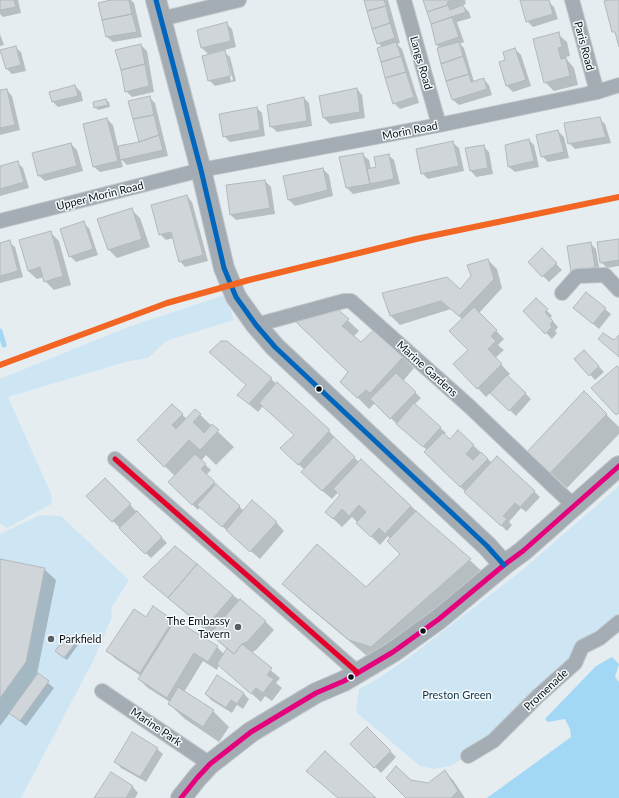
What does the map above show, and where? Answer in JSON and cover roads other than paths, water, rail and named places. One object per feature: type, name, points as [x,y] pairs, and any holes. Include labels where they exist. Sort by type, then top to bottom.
[{"type":"main road","points":[[156,0],[201,170],[224,268],[236,297],[256,325],[275,347],[487,546],[504,565]]},
{"type":"main road","points":[[181,798],[210,764],[251,732],[316,693],[344,681],[393,652],[439,619],[523,551],[619,466]]},
{"type":"street","points":[[161,19],[239,0]]},
{"type":"street","name":"Langs Road","points":[[404,0],[439,125]]},
{"type":"street","name":"Paris Road","points":[[572,0],[596,92]]},
{"type":"street","name":"Morin Road","points":[[201,170],[439,125],[596,92],[619,85]]},
{"type":"street","name":"Upper Morin Road","points":[[0,221],[201,170]]},
{"type":"street","points":[[562,294],[577,276],[605,274],[619,290]]},
{"type":"street","name":"Marine Gardens","points":[[256,325],[344,301],[351,301],[469,406],[574,506]]},
{"type":"street","points":[[115,459],[357,672]]},
{"type":"street","name":"Promenade","points":[[468,756],[493,741],[538,696],[575,663],[582,647],[600,638],[619,622]]},
{"type":"street","name":"Marine Park","points":[[102,691],[210,764]]},
{"type":"water","points":[[612,657],[619,664],[615,677],[619,682],[619,798],[487,798],[571,737],[570,729],[565,719],[548,722],[545,719],[596,666]]},
{"type":"waterway","points":[[0,331],[4,345]]},
{"type":"place","name":"The Embassy Tavern","points":[[238,627]]},
{"type":"place","name":"Parkfield","points":[[51,639]]},
{"type":"park label","name":"Preston Green","points":[[457,695]]}]
